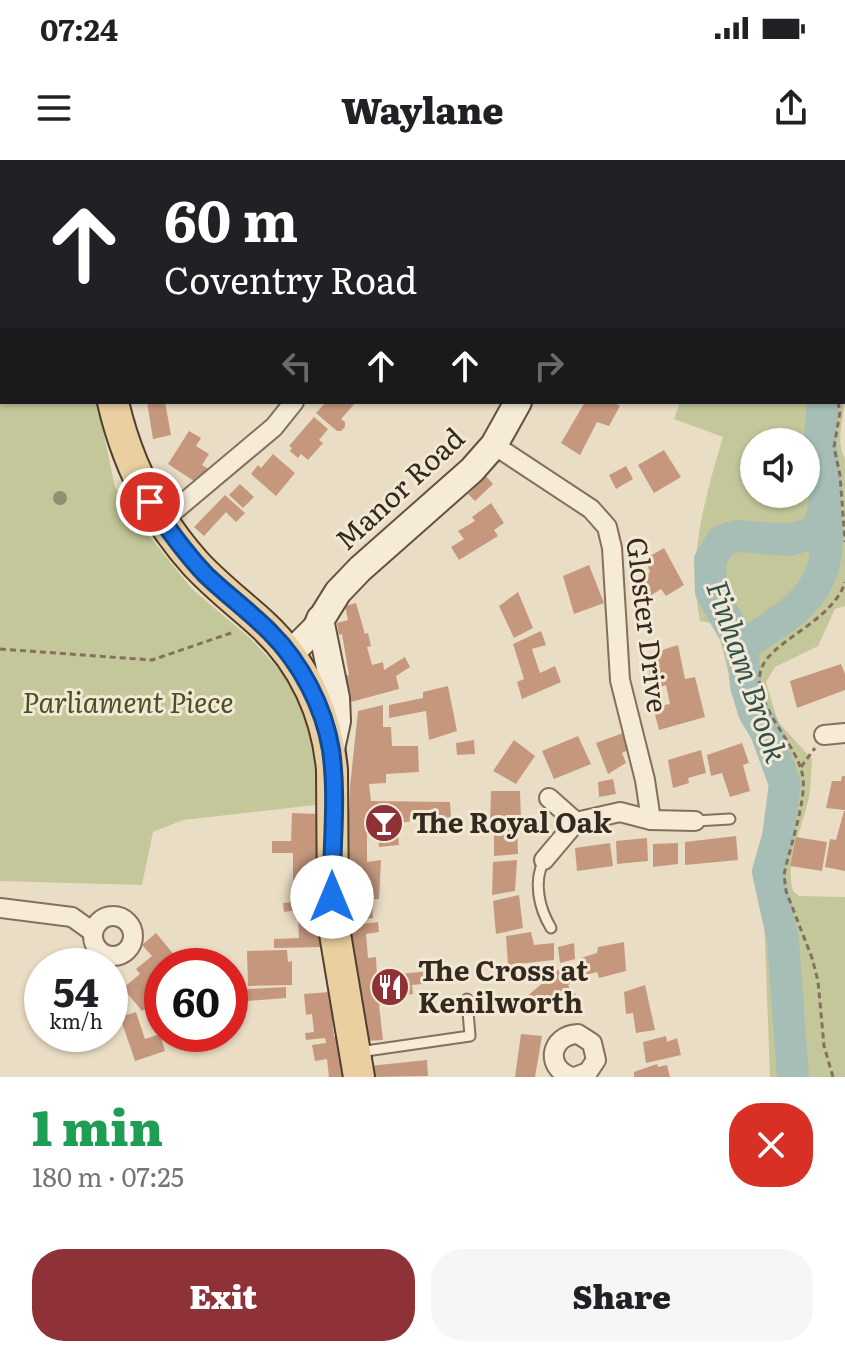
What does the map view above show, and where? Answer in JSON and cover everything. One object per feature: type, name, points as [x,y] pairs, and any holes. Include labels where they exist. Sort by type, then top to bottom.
[{"type":"main road","points":[[114,404],[131,465],[162,521],[204,573],[260,623],[289,655],[313,695],[331,749],[333,922],[357,1065]]},
{"type":"street","points":[[162,521],[274,427],[292,404]]},
{"type":"street","name":"Manor Road","points":[[289,655],[315,629],[338,592],[360,569],[472,470],[494,445],[517,404]]},
{"type":"street","name":"Gloster Drive","points":[[494,445],[591,509],[607,527],[612,548],[620,680],[645,780],[651,820]]},
{"type":"street","points":[[320,619],[336,698],[337,721],[331,749]]},
{"type":"street","points":[[824,735],[845,733]]},
{"type":"street","points":[[549,798],[576,822]]},
{"type":"street","points":[[544,860],[576,822],[620,812],[651,820],[695,821]]},
{"type":"street","points":[[0,908],[72,917],[93,932]]},
{"type":"lane","points":[[695,821],[730,819]]},
{"type":"lane","points":[[544,860],[539,873],[540,902],[551,928]]},
{"type":"lane","points":[[357,1065],[470,1036],[467,999]]},
{"type":"path","points":[[838,404],[840,412],[834,447],[840,475],[845,542]]},
{"type":"path","points":[[833,1077],[824,1046],[818,981],[786,891],[784,875],[803,789],[801,767],[769,711],[761,687],[761,668],[773,651],[804,630],[830,606],[845,582]]},
{"type":"path","points":[[0,649],[152,660],[260,623]]},
{"type":"path","points":[[801,767],[824,735]]},
{"type":"green space","name":"Parliament Piece","points":[[0,404],[97,404],[115,487],[192,589],[251,639],[285,676],[303,711],[313,744],[323,804],[183,820],[153,832],[142,885],[0,881]]},
{"type":"green space","points":[[679,404],[844,404],[840,438],[845,459],[845,606],[835,609],[818,646],[775,667],[766,682],[778,722],[812,759],[809,797],[791,867],[793,891],[799,896],[845,897],[845,1077],[770,1077],[762,860],[775,780],[728,671],[716,624],[700,621],[696,574],[704,505],[723,437],[674,419]]},
{"type":"building","points":[[147,404],[165,404],[171,435],[153,439]]},
{"type":"building","points":[[324,404],[354,404],[341,419],[345,427],[341,431],[316,413]]},
{"type":"building","points":[[584,404],[620,406],[609,426],[597,422],[580,455],[561,443]]},
{"type":"building","points":[[314,417],[328,429],[319,440],[323,443],[308,460],[301,454],[298,458],[289,446]]},
{"type":"building","points":[[189,431],[201,438],[196,446],[209,454],[202,465],[212,471],[203,487],[168,464]]},
{"type":"building","points":[[664,450],[681,477],[654,493],[638,465]]},
{"type":"building","points":[[273,454],[295,473],[276,496],[251,474]]},
{"type":"building","points":[[626,466],[633,479],[616,489],[609,475]]},
{"type":"building","points":[[486,476],[493,484],[475,501],[468,494]]},
{"type":"building","points":[[240,484],[254,497],[243,508],[229,495]]},
{"type":"building","points":[[225,495],[245,513],[236,522],[226,512],[204,536],[194,527]]},
{"type":"building","points":[[491,503],[504,523],[494,530],[498,536],[459,560],[451,547],[464,539],[458,531],[475,521],[472,517]]},
{"type":"building","points":[[664,548],[684,585],[666,596],[661,589],[645,599],[635,584],[650,572],[645,559]]},
{"type":"building","points":[[589,565],[604,603],[574,614],[563,576]]},
{"type":"building","points":[[518,592],[533,628],[514,638],[499,606]]},
{"type":"building","points":[[356,603],[365,634],[368,633],[371,646],[367,647],[372,665],[383,662],[384,670],[405,657],[410,667],[396,676],[399,689],[351,702],[342,634],[339,635],[337,623],[348,620],[345,606]]},
{"type":"building","points":[[541,631],[546,645],[532,649],[540,673],[555,666],[561,682],[522,699],[517,682],[524,679],[513,644]]},
{"type":"building","points":[[678,645],[685,679],[695,677],[705,717],[659,730],[653,707],[670,704],[666,685],[652,690],[646,655]]},
{"type":"building","points":[[841,664],[845,674],[845,690],[797,708],[790,681]]},
{"type":"building","points":[[448,686],[457,731],[429,740],[426,711],[389,718],[389,705],[423,698],[423,692]]},
{"type":"building","points":[[383,705],[383,727],[391,727],[392,746],[418,746],[419,772],[386,774],[386,783],[369,784],[371,801],[450,802],[451,817],[397,823],[399,845],[379,847],[378,823],[367,825],[367,862],[381,860],[379,899],[346,900],[350,787],[358,711]]},
{"type":"building","points":[[631,730],[639,745],[622,753],[626,763],[608,774],[596,743]]},
{"type":"building","points":[[578,736],[591,764],[554,779],[542,751]]},
{"type":"building","points":[[474,740],[475,754],[457,755],[456,743]]},
{"type":"building","points":[[514,740],[535,756],[516,784],[493,771]]},
{"type":"building","points":[[742,743],[749,763],[743,765],[750,791],[730,797],[722,773],[711,776],[707,755]]},
{"type":"building","points":[[701,750],[706,773],[688,778],[689,783],[673,788],[668,760]]},
{"type":"building","points":[[845,776],[845,810],[826,808],[832,781],[841,781]]},
{"type":"building","points":[[613,779],[616,794],[599,797],[598,782]]},
{"type":"building","points":[[491,791],[520,791],[521,820],[490,822]]},
{"type":"building","points":[[844,811],[845,871],[825,867],[830,839],[836,840]]},
{"type":"building","points":[[292,813],[319,814],[318,877],[322,947],[274,948],[274,939],[299,938],[298,910],[284,912],[283,903],[293,902],[293,853],[272,853],[272,841],[291,841]]},
{"type":"building","points":[[517,823],[518,854],[494,856],[494,825]]},
{"type":"building","points":[[736,836],[738,860],[685,865],[685,842]]},
{"type":"building","points":[[796,837],[827,842],[822,871],[790,866]]},
{"type":"building","points":[[647,838],[648,861],[617,864],[616,841]]},
{"type":"building","points":[[610,843],[613,866],[577,871],[575,848]]},
{"type":"building","points":[[678,843],[678,864],[653,867],[653,844]]},
{"type":"building","points":[[517,860],[515,891],[492,895],[493,862]]},
{"type":"building","points":[[519,895],[523,928],[496,934],[493,901]]},
{"type":"building","points":[[372,907],[373,918],[344,920],[342,909]]},
{"type":"building","points":[[378,922],[379,932],[366,934],[368,958],[376,957],[377,976],[431,971],[432,983],[412,985],[413,994],[385,997],[385,1004],[379,1005],[383,1040],[365,1041],[345,926]]},
{"type":"building","points":[[531,932],[534,945],[554,943],[554,960],[508,965],[506,936]]},
{"type":"building","points":[[156,933],[168,948],[145,948],[142,945]]},
{"type":"building","points":[[624,942],[626,971],[599,978],[597,972],[585,975],[581,958],[597,953],[598,947]]},
{"type":"building","points":[[574,943],[575,959],[560,963],[558,947]]},
{"type":"building","points":[[287,950],[288,962],[292,961],[292,985],[248,986],[248,951]]},
{"type":"building","points":[[144,962],[142,1011],[128,994],[128,984],[140,974],[136,969]]},
{"type":"building","points":[[559,969],[571,982],[568,986],[576,995],[566,1004],[557,995],[538,1012],[525,998]]},
{"type":"building","points":[[645,985],[655,1030],[636,1033],[633,1013],[626,1014],[624,992]]},
{"type":"building","points":[[286,987],[286,998],[248,1001],[248,989]]},
{"type":"building","points":[[330,992],[334,1037],[345,1035],[351,1077],[329,1077],[327,1059],[315,1061],[312,1045],[326,1043],[325,1038],[306,1040],[305,1033],[314,1032],[312,1014],[306,1015],[304,994]]},
{"type":"building","points":[[136,1012],[144,1036],[144,1052],[162,1052],[135,1061],[128,1040],[128,1014]]},
{"type":"building","points":[[521,1034],[542,1036],[535,1077],[515,1077]]},
{"type":"building","points":[[666,1036],[667,1042],[677,1038],[681,1055],[646,1063],[643,1042]]},
{"type":"building","points":[[427,1060],[428,1076],[370,1077],[369,1066]]},
{"type":"building","points":[[657,1064],[658,1067],[667,1065],[670,1077],[634,1077],[634,1072]]},
{"type":"waterway","name":"Finham Brook","points":[[793,1077],[783,940],[768,872],[778,837],[785,784],[766,732],[754,712],[746,686],[742,646],[711,592],[710,560],[722,541],[736,536],[790,540],[811,533],[821,523],[826,492],[820,436],[823,404]]},
{"type":"waterway","points":[[742,646],[798,607],[810,593],[825,559],[825,510]]},
{"type":"place","name":"The Royal Oak","points":[[384,823]]},
{"type":"place","name":"The Cross at Kenilworth","points":[[390,987]]},
{"type":"route","points":[[150,502],[193,560],[271,633],[308,684],[331,749],[332,897]]}]
